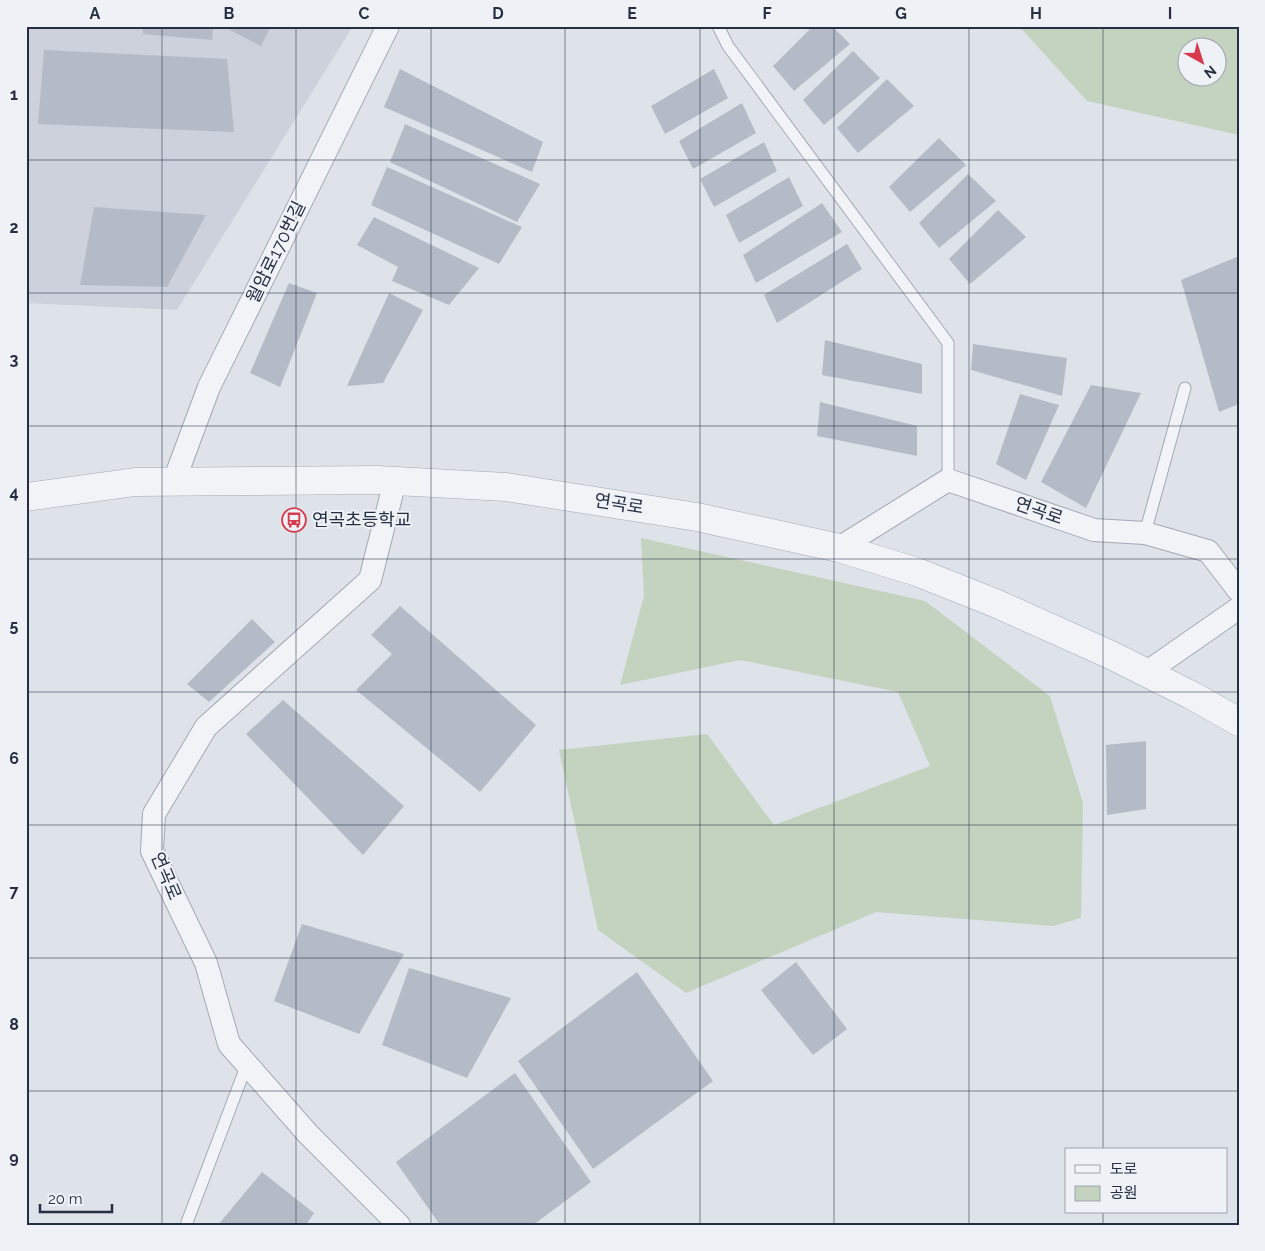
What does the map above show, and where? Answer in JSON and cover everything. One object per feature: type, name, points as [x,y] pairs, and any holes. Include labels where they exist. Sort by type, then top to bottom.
[{"type":"street","name":"월암로170번길","points":[[174,481],[209,387],[388,26]]},
{"type":"street","name":"연곡로","points":[[948,480],[1094,530],[1146,533],[1208,551],[1239,591]]},
{"type":"street","points":[[839,548],[948,480]]},
{"type":"street","name":"연곡로","points":[[396,481],[370,580],[206,726],[154,814],[152,851],[206,963],[229,1044],[308,1134],[399,1225]]},
{"type":"street","name":"연곡로","points":[[26,497],[135,482],[396,481],[506,487],[697,517],[839,548],[917,572],[995,603],[1147,672],[1239,722]]},
{"type":"street","points":[[1147,672],[1239,608]]},
{"type":"lane","points":[[718,26],[728,46],[948,343],[948,480]]},
{"type":"lane","points":[[1146,533],[1185,388]]},
{"type":"lane","points":[[186,1225],[247,1064]]},
{"type":"shaded area","points":[[26,26],[353,26],[177,310],[26,303]]},
{"type":"green space","points":[[1019,26],[1239,26],[1239,135],[1087,101]]},
{"type":"green space","points":[[641,538],[925,601],[1050,696],[1083,803],[1081,918],[1053,926],[876,912],[686,993],[598,930],[559,750],[707,734],[774,825],[930,766],[898,692],[740,660],[620,685],[644,596]]},
{"type":"building","points":[[143,26],[213,26],[212,40],[143,34]]},
{"type":"building","points":[[232,26],[271,26],[261,46],[230,30]]},
{"type":"building","points":[[813,26],[832,26],[850,44],[794,91],[773,66]]},
{"type":"building","points":[[44,50],[227,59],[234,132],[38,124]]},
{"type":"building","points":[[853,51],[880,78],[824,125],[803,100]]},
{"type":"building","points":[[400,69],[543,142],[532,172],[384,107]]},
{"type":"building","points":[[714,69],[728,98],[665,134],[651,106]]},
{"type":"building","points":[[887,79],[914,106],[858,153],[837,128]]},
{"type":"building","points":[[742,103],[756,133],[693,169],[679,141]]},
{"type":"building","points":[[405,124],[540,184],[517,222],[390,162]]},
{"type":"building","points":[[939,138],[966,165],[910,212],[889,187]]},
{"type":"building","points":[[764,142],[777,171],[714,207],[700,179]]},
{"type":"building","points":[[387,167],[522,227],[499,264],[371,205]]},
{"type":"building","points":[[968,174],[996,201],[939,248],[919,223]]},
{"type":"building","points":[[789,177],[803,206],[739,243],[726,215]]},
{"type":"building","points":[[822,203],[842,232],[756,283],[743,255]]},
{"type":"building","points":[[94,207],[206,215],[167,287],[80,285]]},
{"type":"building","points":[[998,210],[1026,237],[970,284],[949,259]]},
{"type":"building","points":[[374,217],[479,268],[449,305],[392,281],[398,267],[357,245]]},
{"type":"building","points":[[847,244],[862,269],[777,323],[764,295]]},
{"type":"building","points":[[1239,256],[1239,404],[1219,412],[1181,280]]},
{"type":"building","points":[[289,283],[317,293],[280,387],[250,373]]},
{"type":"building","points":[[389,293],[423,310],[383,383],[347,386]]},
{"type":"building","points":[[825,340],[922,364],[922,394],[822,375]]},
{"type":"building","points":[[973,344],[1067,358],[1062,396],[971,370]]},
{"type":"building","points":[[1091,385],[1141,393],[1086,508],[1041,482]]},
{"type":"building","points":[[1020,394],[1059,405],[1026,480],[996,464]]},
{"type":"building","points":[[820,402],[917,426],[917,456],[817,436]]},
{"type":"building","points":[[400,606],[536,725],[480,792],[356,690],[392,654],[371,635]]},
{"type":"building","points":[[252,619],[275,642],[209,702],[187,684]]},
{"type":"building","points":[[283,700],[404,806],[363,855],[246,734]]},
{"type":"building","points":[[1146,741],[1146,809],[1107,815],[1106,745]]},
{"type":"building","points":[[302,924],[404,954],[359,1034],[274,1001]]},
{"type":"building","points":[[796,962],[847,1029],[813,1055],[761,990]]},
{"type":"building","points":[[409,968],[511,998],[467,1078],[382,1045]]},
{"type":"building","points":[[637,972],[713,1081],[593,1169],[518,1061]]},
{"type":"building","points":[[515,1073],[591,1182],[533,1225],[440,1225],[396,1162]]},
{"type":"building","points":[[262,1172],[314,1213],[306,1225],[218,1225]]},
{"type":"place","name":"연곡초등학교","points":[[294,520]]}]
